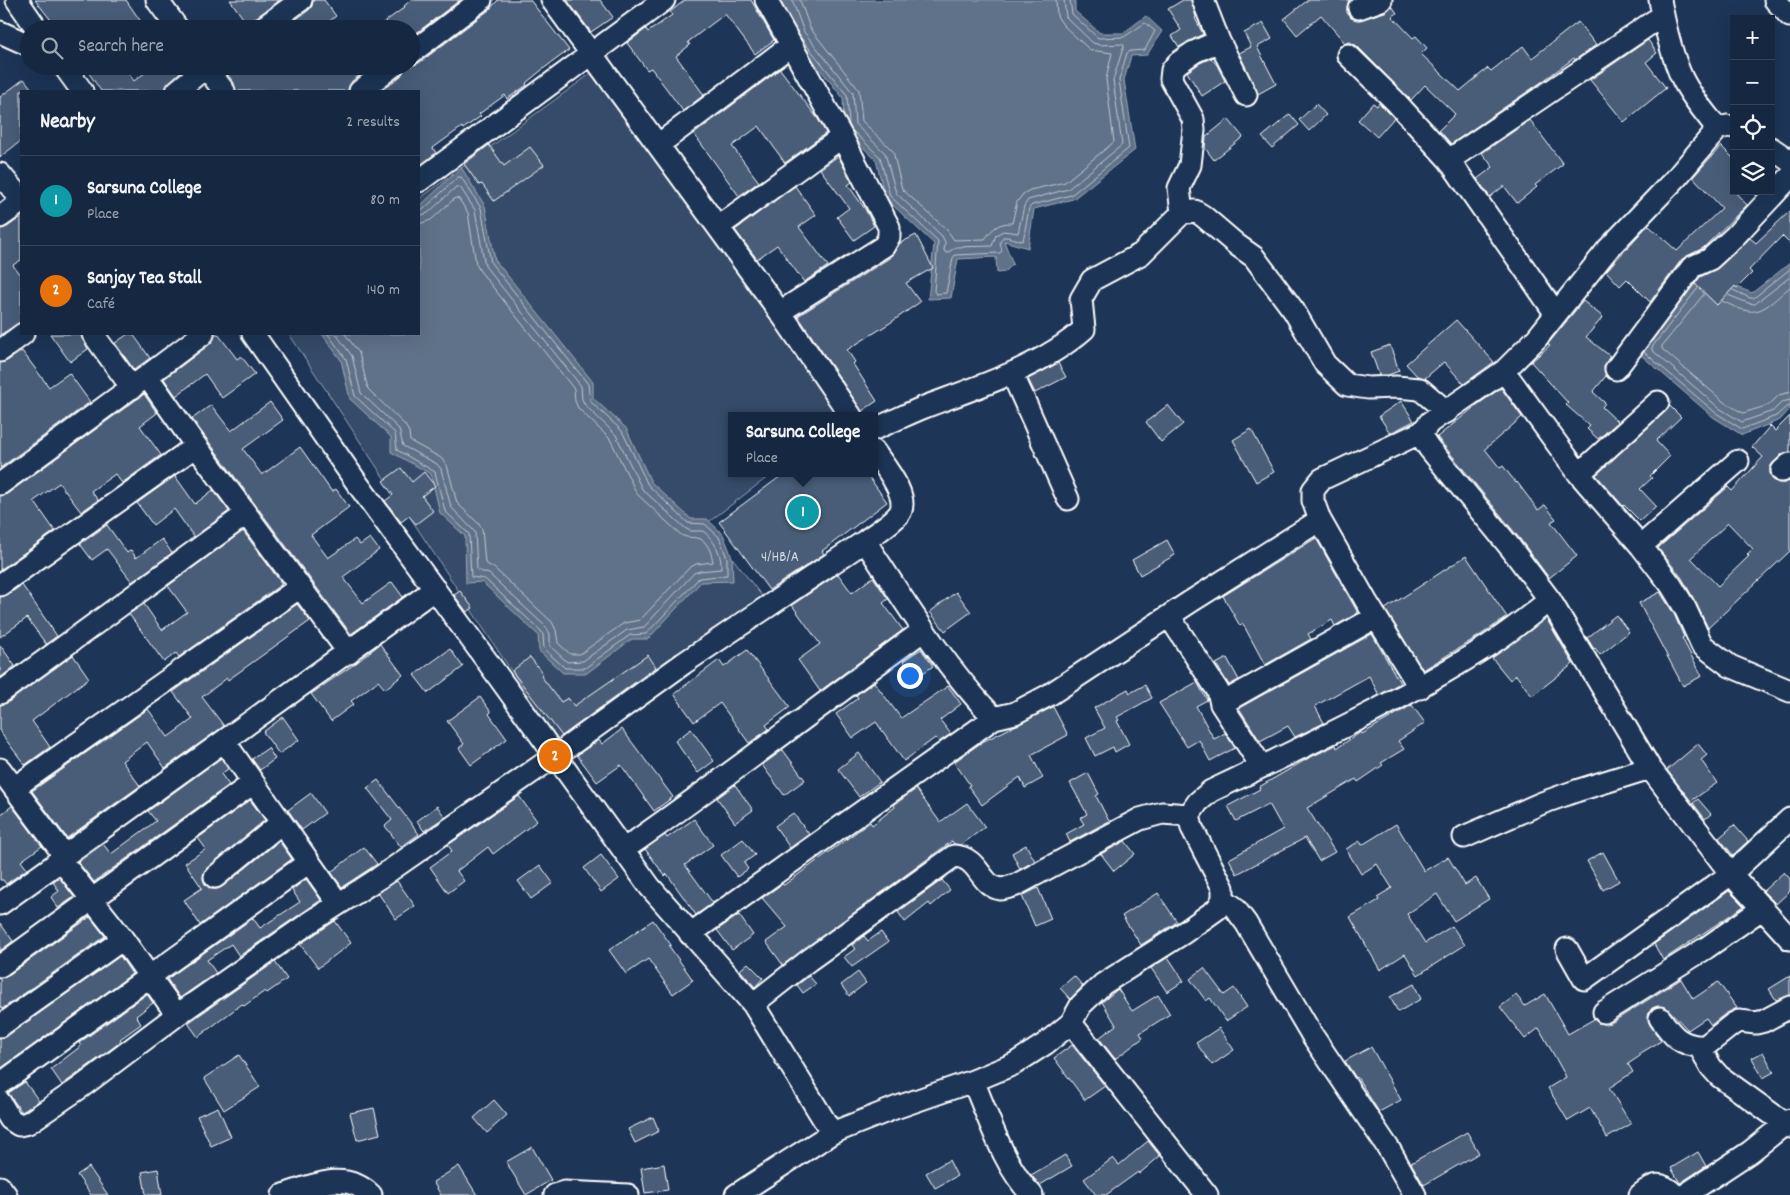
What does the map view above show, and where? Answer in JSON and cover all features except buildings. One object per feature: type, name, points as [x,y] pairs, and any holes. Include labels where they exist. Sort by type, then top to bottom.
[{"type":"street","points":[[17,0],[31,20]]},
{"type":"street","points":[[157,0],[171,20]]},
{"type":"street","points":[[273,20],[301,0]]},
{"type":"street","points":[[420,46],[481,0]]},
{"type":"street","points":[[552,0],[780,312],[848,412]]},
{"type":"street","points":[[420,180],[664,0]]},
{"type":"street","points":[[766,0],[842,137],[889,227],[889,237],[884,246],[780,312]]},
{"type":"street","points":[[1202,0],[1219,41],[1246,95]]},
{"type":"street","points":[[1359,8],[1381,0]]},
{"type":"street","points":[[1775,0],[1790,16]]},
{"type":"street","points":[[1420,688],[1320,520],[1313,501],[1313,490],[1322,478],[1422,432],[1430,422],[1504,371],[1536,338],[1608,249],[1726,128],[1702,108],[1683,80],[1674,58],[1661,7],[1449,160]]},
{"type":"street","points":[[0,32],[20,41]]},
{"type":"street","points":[[1182,213],[1179,188],[1190,165],[1194,130],[1193,119],[1171,79],[1172,70],[1178,63],[1194,52],[1219,41]]},
{"type":"street","points":[[658,145],[791,44]]},
{"type":"street","points":[[1348,55],[1395,101],[1449,160],[1556,314]]},
{"type":"street","points":[[70,75],[81,90]]},
{"type":"street","points":[[178,90],[196,75]]},
{"type":"street","points":[[212,75],[223,90]]},
{"type":"street","points":[[361,90],[381,75]]},
{"type":"street","points":[[718,227],[842,137]]},
{"type":"street","points":[[1774,150],[1790,160]]},
{"type":"street","points":[[0,174],[20,200]]},
{"type":"street","points":[[1616,369],[1692,267],[1710,259],[1735,236],[1790,177]]},
{"type":"street","points":[[0,217],[20,202]]},
{"type":"street","points":[[878,427],[925,406],[964,394],[1012,373],[1068,344],[1084,329],[1082,299],[1092,280],[1141,254],[1182,213],[1195,211],[1237,245],[1254,256],[1294,311],[1325,364],[1347,385],[1368,388],[1396,387],[1420,389],[1446,412]]},
{"type":"street","points":[[0,351],[22,335]]},
{"type":"street","points":[[94,335],[196,446],[349,653]]},
{"type":"street","points":[[0,484],[202,335]]},
{"type":"street","points":[[254,335],[356,483],[650,887],[753,1004],[832,1133]]},
{"type":"street","points":[[1504,371],[1579,474],[1641,546],[1671,585],[1685,608],[1702,645],[1730,666],[1790,691]]},
{"type":"street","points":[[1012,373],[1068,499]]},
{"type":"street","points":[[1579,474],[1658,402]]},
{"type":"street","points":[[1422,432],[1423,439],[1429,448],[1510,547],[1550,600],[1650,768],[1731,874],[1790,939]]},
{"type":"street","points":[[0,585],[196,446]]},
{"type":"street","points":[[3,1114],[18,1125],[28,1123],[82,1087],[177,1015],[556,756],[684,663],[865,541],[899,514],[903,503],[900,492],[878,457]]},
{"type":"street","points":[[1641,546],[1738,461]]},
{"type":"street","points":[[0,693],[246,514]]},
{"type":"street","points":[[690,934],[994,718],[1015,713],[1049,695],[1320,520]]},
{"type":"street","points":[[865,541],[947,665],[975,699],[994,718]]},
{"type":"street","points":[[14,788],[300,587]]},
{"type":"street","points":[[3,894],[60,859],[349,653],[434,589]]},
{"type":"street","points":[[736,1195],[832,1133],[1014,1064],[1046,1044],[1071,1023],[1081,1006],[1103,984],[1182,934],[1217,909],[1223,899],[1223,888],[1192,828],[1190,815],[1198,802],[1210,791],[1352,724],[1420,688],[1491,644],[1550,600]]},
{"type":"street","points":[[1169,616],[1218,691],[1221,704],[1262,767]]},
{"type":"street","points":[[1221,704],[1376,617]]},
{"type":"street","points":[[623,850],[702,795],[924,630]]},
{"type":"street","points":[[224,741],[338,904]]},
{"type":"street","points":[[1464,837],[1559,797],[1650,768]]},
{"type":"street","points":[[0,769],[61,851],[60,859],[93,899],[177,1015]]},
{"type":"street","points":[[0,966],[253,783]]},
{"type":"street","points":[[753,1004],[809,960],[954,856],[962,856],[969,859],[990,885],[1002,889],[1016,885],[1140,819],[1162,813],[1190,815]]},
{"type":"street","points":[[1567,949],[1584,979],[1731,874],[1790,819]]},
{"type":"street","points":[[215,877],[281,824]]},
{"type":"street","points":[[0,1084],[309,862]]},
{"type":"street","points":[[1223,899],[1234,907],[1246,923],[1312,1035],[1389,1148],[1415,1195]]},
{"type":"street","points":[[1604,1012],[1706,948],[1762,908]]},
{"type":"street","points":[[0,1026],[123,939]]},
{"type":"street","points":[[1660,1018],[1675,1038],[1683,1043],[1704,1047],[1739,1021],[1764,1022],[1790,1007]]},
{"type":"street","points":[[1071,1023],[1207,1195]]},
{"type":"street","points":[[1685,1195],[1750,1152],[1788,1123],[1719,1076],[1711,1067],[1699,1046]]},
{"type":"street","points":[[973,1081],[1007,1158],[1022,1185],[1032,1195]]},
{"type":"street","points":[[283,1195],[328,1181],[346,1180],[365,1189],[371,1195]]},
{"type":"street","points":[[1640,1195],[1648,1188],[1658,1185],[1665,1186],[1675,1195]]},
{"type":"street","points":[[0,1187],[6,1195]]},
{"type":"street","points":[[555,1195],[564,1192],[628,1195]]},
{"type":"shaded area","points":[[593,72],[839,412],[728,412],[728,477],[768,477],[706,524],[765,600],[561,746],[290,335],[420,335],[420,198]]},
{"type":"water","points":[[780,0],[1075,0],[1075,11],[1100,33],[1123,33],[1146,16],[1162,31],[1147,55],[1131,56],[1124,80],[1135,150],[1073,199],[1034,209],[1028,248],[1004,241],[1013,264],[1005,272],[997,273],[996,257],[958,259],[951,298],[928,299],[934,244],[885,198],[876,160],[844,129],[843,98],[794,37]]},
{"type":"water","points":[[461,167],[485,206],[495,260],[593,382],[593,398],[626,428],[651,482],[691,519],[707,519],[723,534],[732,557],[733,581],[701,582],[648,639],[632,639],[587,673],[563,673],[539,651],[538,635],[482,582],[466,583],[465,536],[440,513],[431,474],[391,452],[391,437],[350,399],[341,360],[323,335],[420,335],[420,206]]},
{"type":"water","points":[[1790,263],[1790,409],[1780,420],[1742,435],[1713,417],[1635,350],[1698,271],[1752,293]]},
{"type":"place","name":"Sarsuna College","points":[[803,512]]},
{"type":"place","name":"Sanjay Tea Stall","points":[[555,756]]}]
